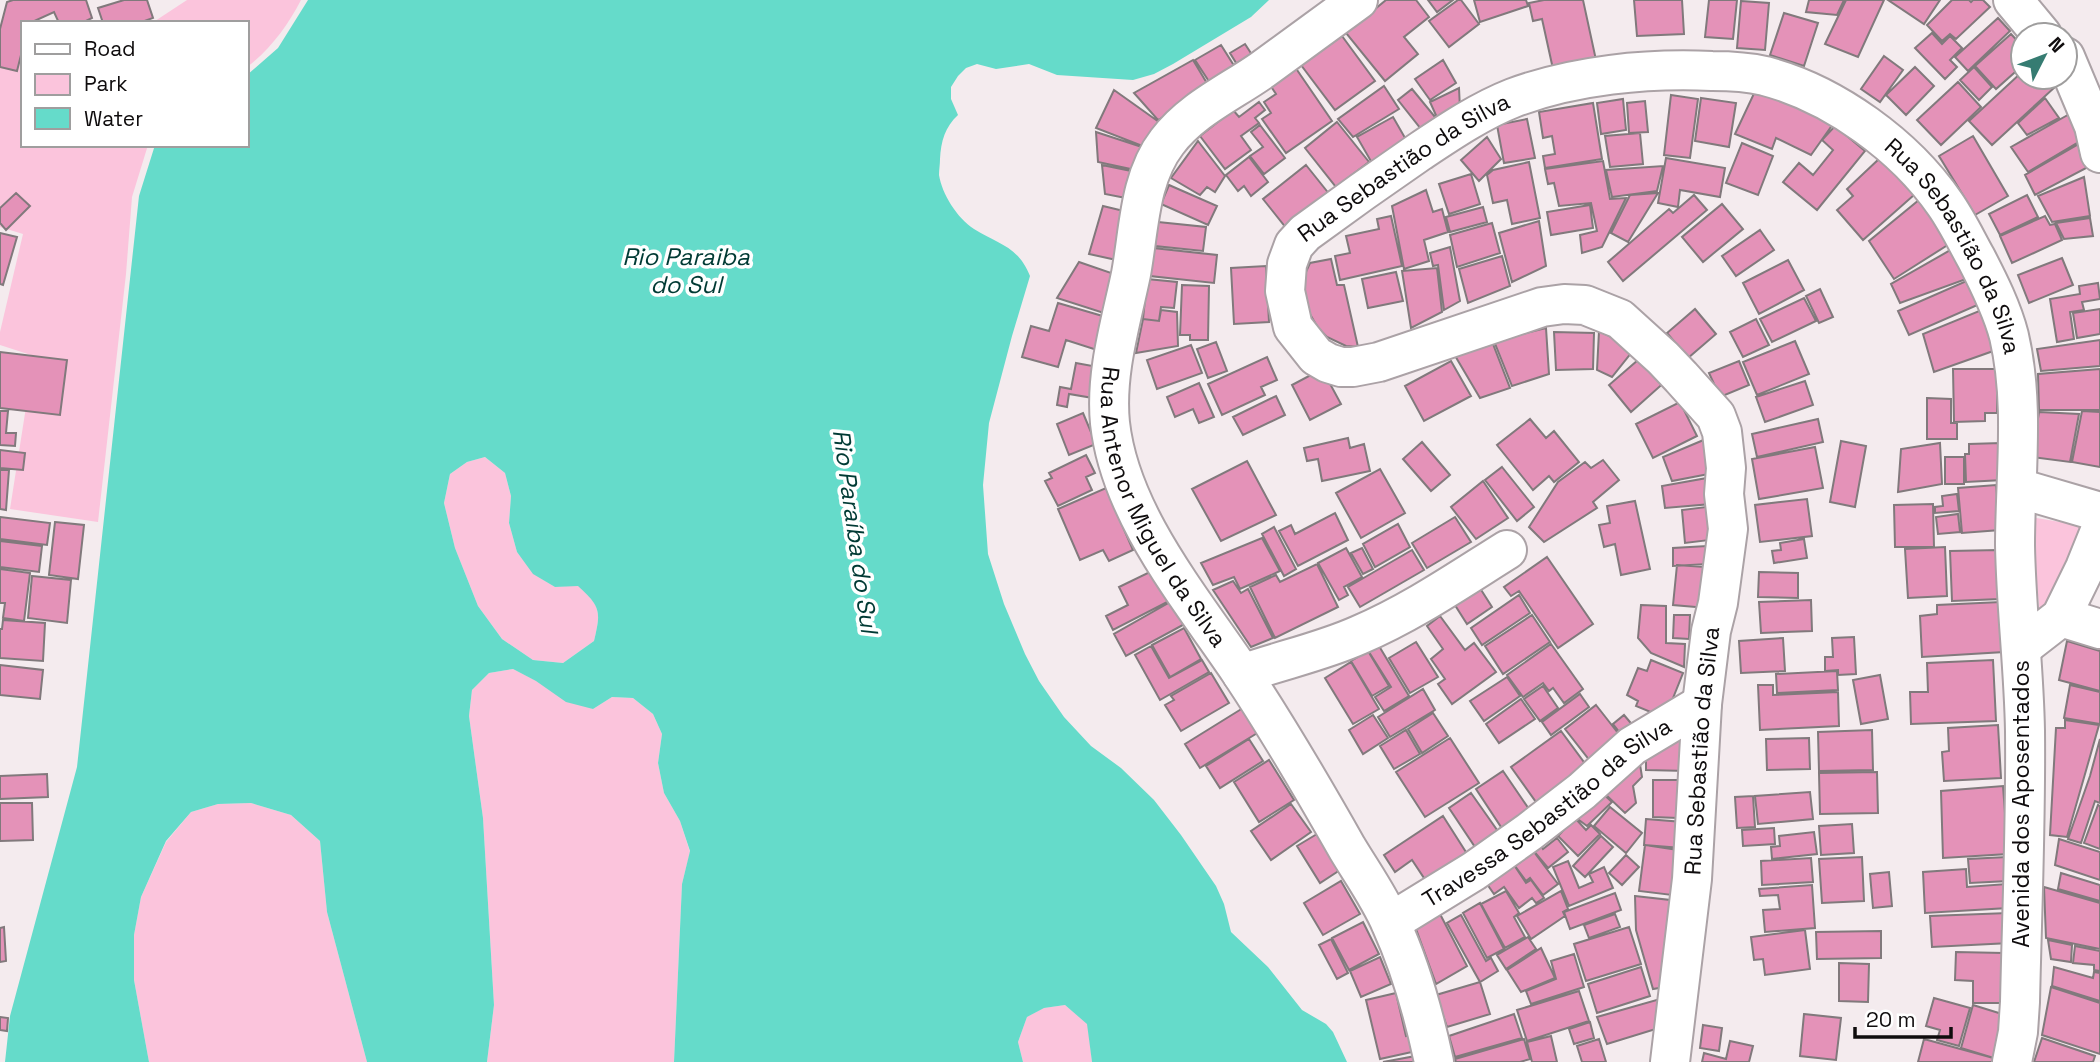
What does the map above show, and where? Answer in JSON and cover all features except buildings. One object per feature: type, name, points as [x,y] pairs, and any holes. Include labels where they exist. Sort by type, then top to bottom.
[{"type":"street","name":"Rua Antenor Miguel da Silva","points":[[1358,0],[1195,114],[1166,143],[1156,159],[1145,192],[1112,367],[1110,425],[1118,462],[1132,500],[1157,547],[1242,674],[1391,922],[1410,974],[1434,1062]]},
{"type":"street","points":[[2013,0],[2030,21]]},
{"type":"street","points":[[2039,0],[2049,21]]},
{"type":"street","name":"Rua Sebastião da Silva","points":[[1670,1062],[1692,880],[1702,704],[1728,528],[1724,494],[1724,448],[1716,416],[1663,358],[1620,319],[1585,305],[1542,307],[1379,362],[1353,367],[1328,363],[1316,356],[1293,327],[1284,291],[1287,264],[1294,246],[1305,233],[1433,143],[1475,117],[1516,97],[1553,86],[1650,71],[1729,71],[1763,75],[1784,82],[1855,116],[1913,166],[1944,202],[1964,236],[2001,312],[2009,339],[2017,402],[2018,488],[2015,548],[2021,648]]},
{"type":"street","points":[[2079,91],[2094,126],[2100,153]]},
{"type":"street","points":[[2018,488],[2100,512]]},
{"type":"street","name":"Avenida dos Aposentados","points":[[2012,1062],[2020,1002],[2025,728],[2021,648],[2061,617],[2100,531]]},
{"type":"street","points":[[1242,674],[1360,635],[1425,602],[1507,550]]},
{"type":"street","points":[[2061,617],[2100,629]]},
{"type":"street","name":"Travessa Sebastião da Silva","points":[[1391,922],[1474,871],[1582,791],[1632,746],[1702,704]]},
{"type":"green space","points":[[187,0],[301,0],[278,36],[248,66],[248,21],[155,21]]},
{"type":"green space","points":[[0,57],[21,63],[21,147],[147,147],[132,197],[98,522],[10,509],[34,356],[0,345],[0,332],[23,234],[0,227]]},
{"type":"green space","points":[[485,457],[505,473],[511,496],[509,523],[517,552],[534,574],[555,587],[578,585],[595,604],[598,623],[594,641],[563,663],[533,660],[502,639],[478,606],[455,548],[444,503],[450,474],[467,462]]},
{"type":"green space","points":[[2030,517],[2090,527],[2041,624]]},
{"type":"green space","points":[[513,669],[593,709],[612,697],[633,698],[653,714],[662,734],[658,763],[664,793],[680,821],[690,852],[682,884],[674,1062],[487,1062],[494,1005],[483,818],[469,716],[472,690],[489,673]]},
{"type":"green space","points":[[251,803],[291,815],[320,841],[327,912],[367,1062],[149,1062],[134,980],[134,935],[141,897],[166,842],[191,812],[218,804]]},
{"type":"green space","points":[[1065,1005],[1088,1024],[1092,1062],[1023,1062],[1018,1042],[1027,1017],[1043,1008]]},
{"type":"water","name":"Rio Paraiba do Sul","points":[[308,0],[1269,0],[1251,17],[1173,64],[1154,74],[1133,80],[1057,75],[1029,64],[996,69],[977,64],[966,68],[951,87],[951,99],[958,115],[947,129],[943,140],[939,175],[947,198],[962,219],[1013,252],[1020,258],[1030,276],[989,423],[983,485],[988,554],[1004,604],[1025,654],[1039,681],[1064,717],[1091,746],[1121,768],[1154,800],[1216,886],[1231,932],[1268,967],[1302,1010],[1326,1024],[1333,1032],[1347,1062],[1092,1062],[1087,1024],[1065,1005],[1044,1008],[1027,1017],[1018,1042],[1023,1062],[674,1062],[682,884],[690,851],[680,821],[664,793],[658,763],[662,734],[653,714],[633,698],[612,697],[593,709],[566,702],[513,669],[489,673],[472,690],[469,716],[483,818],[494,1005],[487,1062],[367,1062],[327,912],[320,841],[291,815],[251,803],[218,804],[191,812],[166,841],[141,897],[134,935],[134,980],[149,1062],[5,1062],[10,1016],[77,767],[139,196],[154,147],[248,147],[248,74],[278,48]],"holes":[[[485,457],[505,473],[511,496],[509,523],[517,552],[533,574],[555,587],[578,586],[591,599],[597,610],[598,623],[594,641],[563,663],[533,660],[502,639],[478,606],[455,548],[444,503],[450,474],[467,462]]]},
{"type":"water label","name":"Rio Paraíba do Sul","points":[[855,531]]}]
